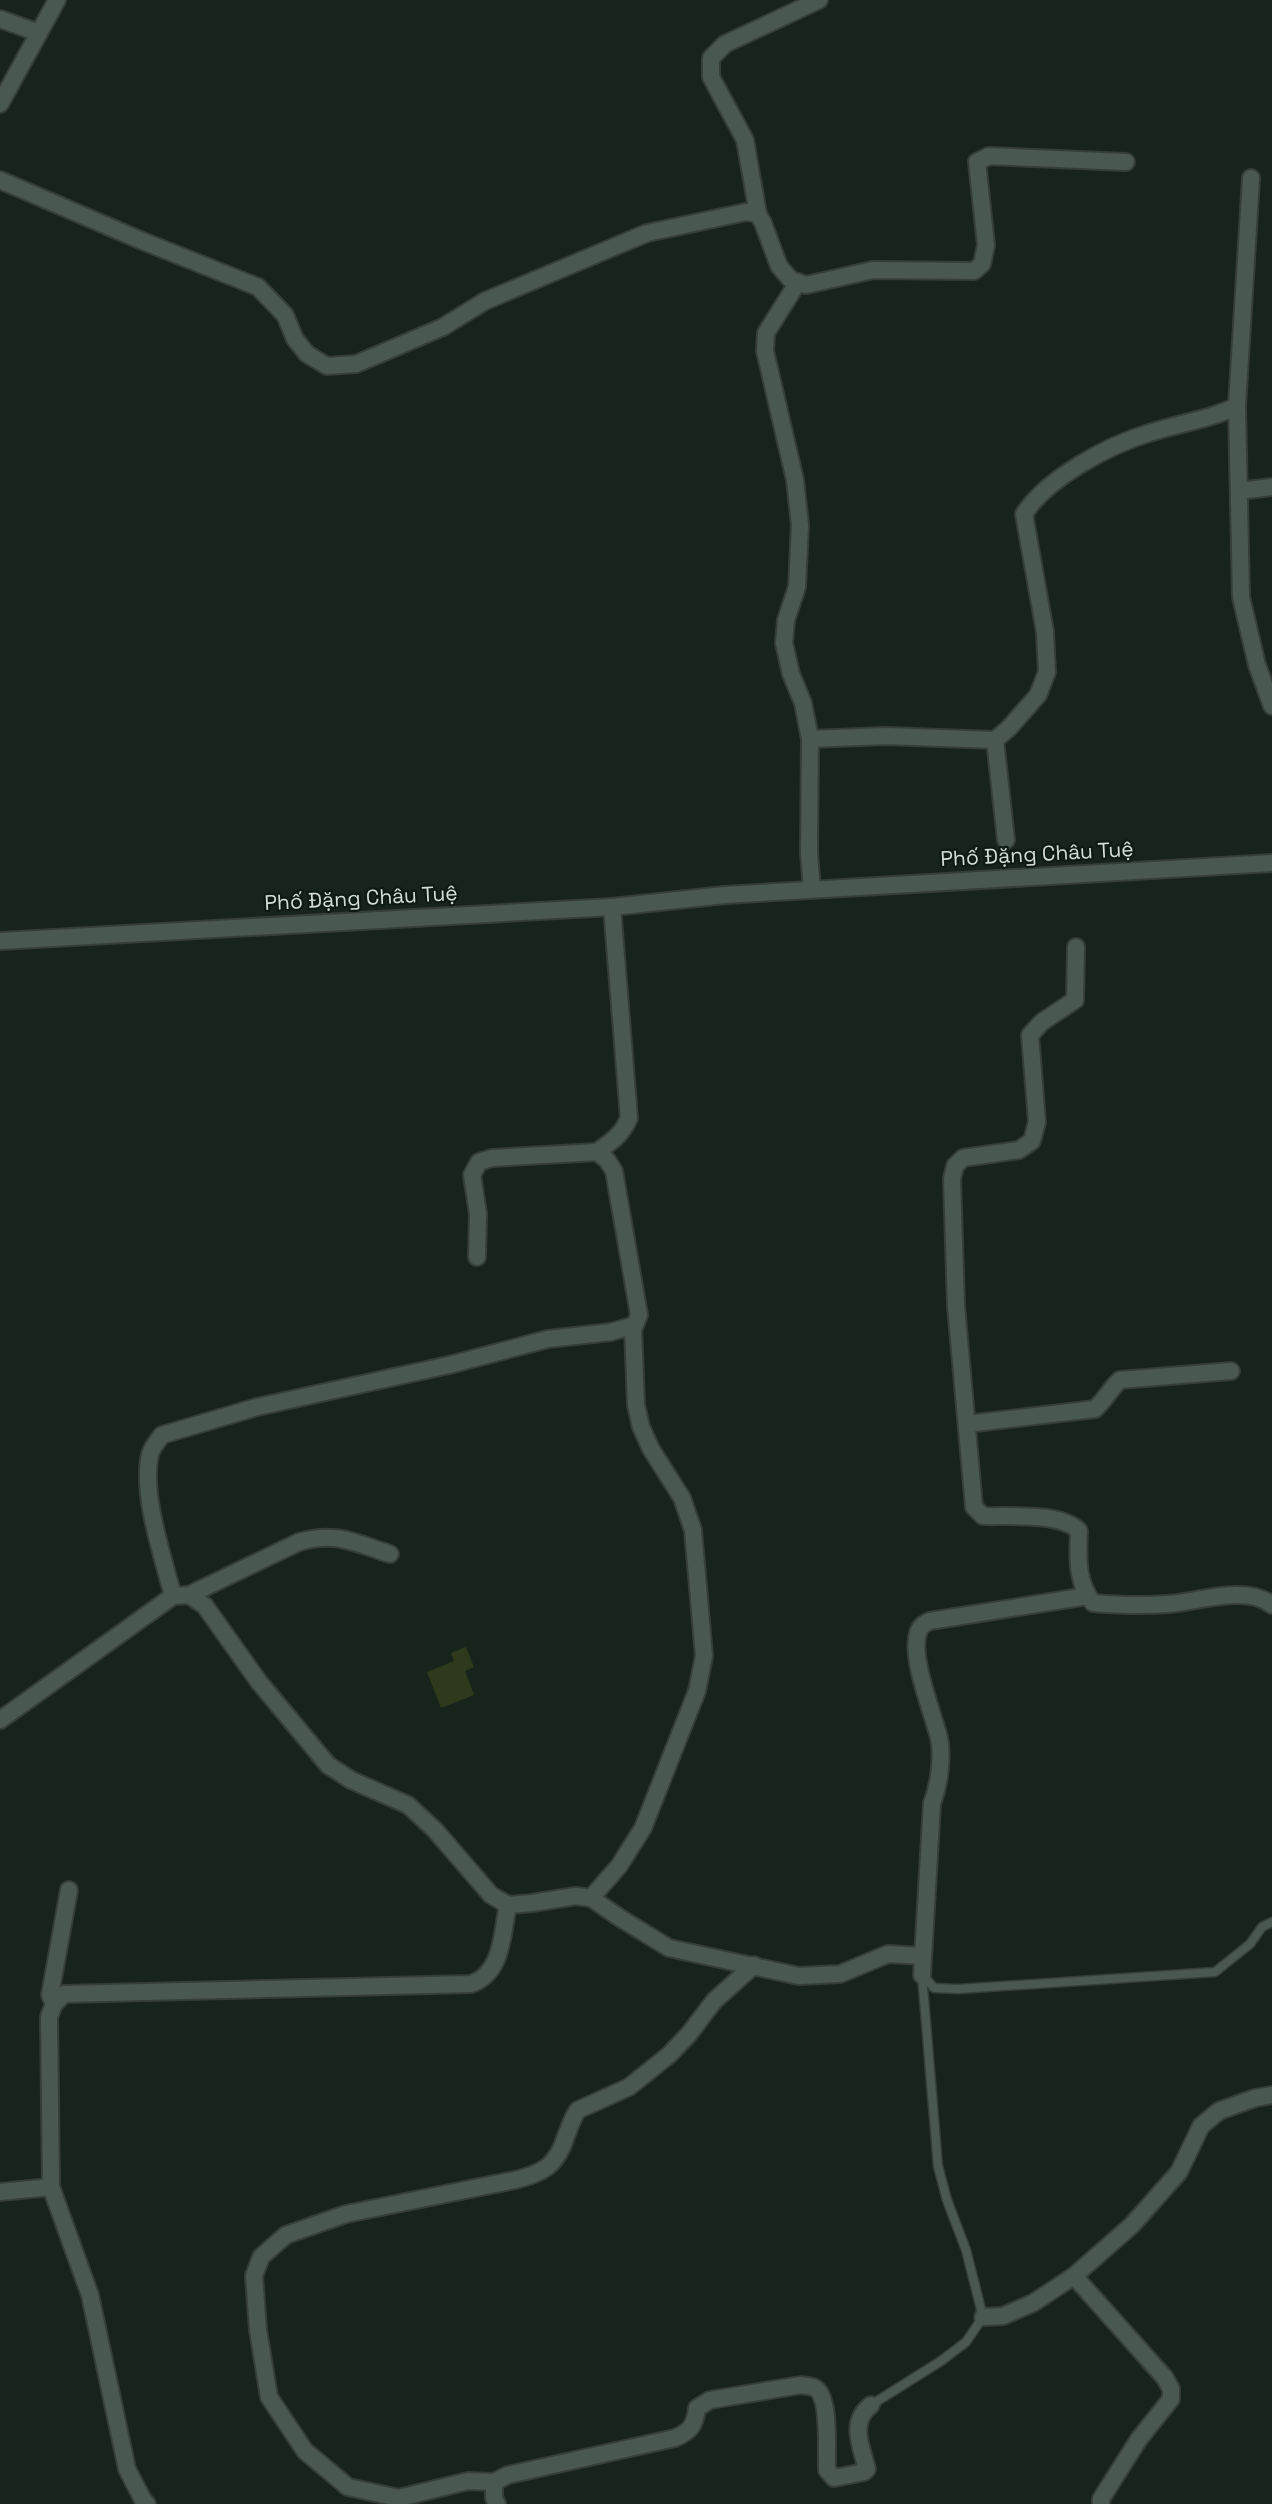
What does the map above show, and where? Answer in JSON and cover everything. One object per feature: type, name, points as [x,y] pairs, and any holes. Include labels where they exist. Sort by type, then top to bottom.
[{"type":"street","points":[[0,104],[57,0]]},
{"type":"street","points":[[819,0],[724,44],[711,58],[711,77],[745,140],[758,214],[779,266],[791,280],[806,285],[873,270],[974,271],[982,264],[986,245],[977,162],[989,156],[1126,162]]},
{"type":"street","points":[[0,19],[39,33]]},
{"type":"street","points":[[1251,178],[1237,406],[1241,597],[1257,665],[1272,706]]},
{"type":"street","points":[[0,180],[258,287],[285,315],[295,339],[307,354],[327,366],[356,364],[443,327],[485,301],[647,234],[746,212],[758,214]]},
{"type":"street","points":[[798,282],[766,333],[765,351],[795,480],[800,525],[797,587],[786,620],[784,643],[790,674],[802,703],[810,739],[808,890]]},
{"type":"street","points":[[810,739],[886,736],[995,740],[1009,728],[1038,695],[1047,672],[1046,632],[1024,514],[1032,501],[1055,482],[1102,453],[1149,433],[1216,416],[1237,406]]},
{"type":"street","points":[[1239,491],[1272,487]]},
{"type":"street","points":[[995,740],[1006,840]]},
{"type":"street","name":"Phố Đặng Châu Tuệ","points":[[0,941],[612,907],[725,895],[1272,862]]},
{"type":"street","points":[[477,1257],[478,1214],[472,1175],[479,1162],[492,1158],[597,1152],[616,1139],[624,1130],[629,1118],[612,907]]},
{"type":"street","points":[[1076,947],[1075,1000],[1042,1022],[1030,1035],[1037,1122],[1032,1141],[1019,1150],[963,1158],[955,1166],[952,1179],[956,1305],[974,1507],[983,1516],[1054,1519],[1072,1524],[1079,1531],[1078,1570],[1086,1594],[1093,1603],[1169,1604],[1242,1594],[1263,1598],[1272,1605]]},
{"type":"street","points":[[591,1898],[618,1866],[643,1828],[697,1691],[704,1656],[693,1530],[682,1498],[645,1434],[636,1405],[633,1328],[639,1315],[614,1171],[597,1152]]},
{"type":"street","points":[[635,1325],[611,1332],[548,1339],[449,1365],[257,1407],[162,1435],[150,1453],[148,1479],[155,1530],[181,1595],[205,1606],[259,1682],[328,1765],[351,1780],[408,1805],[435,1830],[491,1895],[508,1905],[576,1896],[591,1898],[669,1948],[799,1976],[840,1974],[888,1954],[923,1956]]},
{"type":"street","points":[[967,1424],[1095,1409],[1120,1380],[1231,1371]]},
{"type":"street","points":[[0,1720],[181,1595],[299,1542],[314,1537],[331,1536],[390,1554]]},
{"type":"street","points":[[922,1975],[932,1803],[938,1788],[939,1740],[925,1698],[916,1645],[917,1635],[921,1626],[930,1621],[1081,1598],[1086,1594]]},
{"type":"street","points":[[54,2004],[50,1995],[69,1890]]},
{"type":"street","points":[[147,2504],[127,2469],[90,2295],[51,2187],[49,2017],[54,2004],[64,1994],[94,1992],[471,1984],[481,1981],[496,1965],[508,1905]]},
{"type":"street","points":[[754,1965],[714,2001],[669,2055],[629,2087],[578,2110],[560,2154],[547,2167],[533,2175],[346,2214],[286,2235],[261,2257],[254,2276],[258,2330],[269,2397],[305,2451],[348,2487],[399,2498],[468,2481],[495,2482],[508,2475],[675,2438],[690,2430],[695,2423],[698,2408],[710,2400],[801,2385],[814,2387],[821,2394],[825,2407],[826,2470],[834,2478],[858,2474],[867,2469],[858,2421],[862,2412],[871,2405]]},
{"type":"street","points":[[983,2318],[1004,2316],[1033,2303],[1074,2276],[1132,2225],[1179,2172],[1201,2126],[1219,2111],[1256,2098],[1272,2096]]},
{"type":"street","points":[[0,2192],[51,2187]]},
{"type":"street","points":[[1074,2276],[1165,2378],[1171,2389],[1171,2398],[1139,2439],[1101,2499],[1101,2504]]},
{"type":"street","points":[[495,2482],[496,2504]]},
{"type":"lane","points":[[922,1975],[934,1988],[958,1989],[1215,1972],[1250,1944],[1262,1927],[1272,1923]]},
{"type":"lane","points":[[871,2405],[966,2342],[983,2318],[966,2250],[947,2200],[938,2166],[922,1975]]},
{"type":"building","points":[[466,1647],[474,1667],[465,1671],[474,1695],[441,1708],[427,1672],[454,1661],[451,1653]]}]
